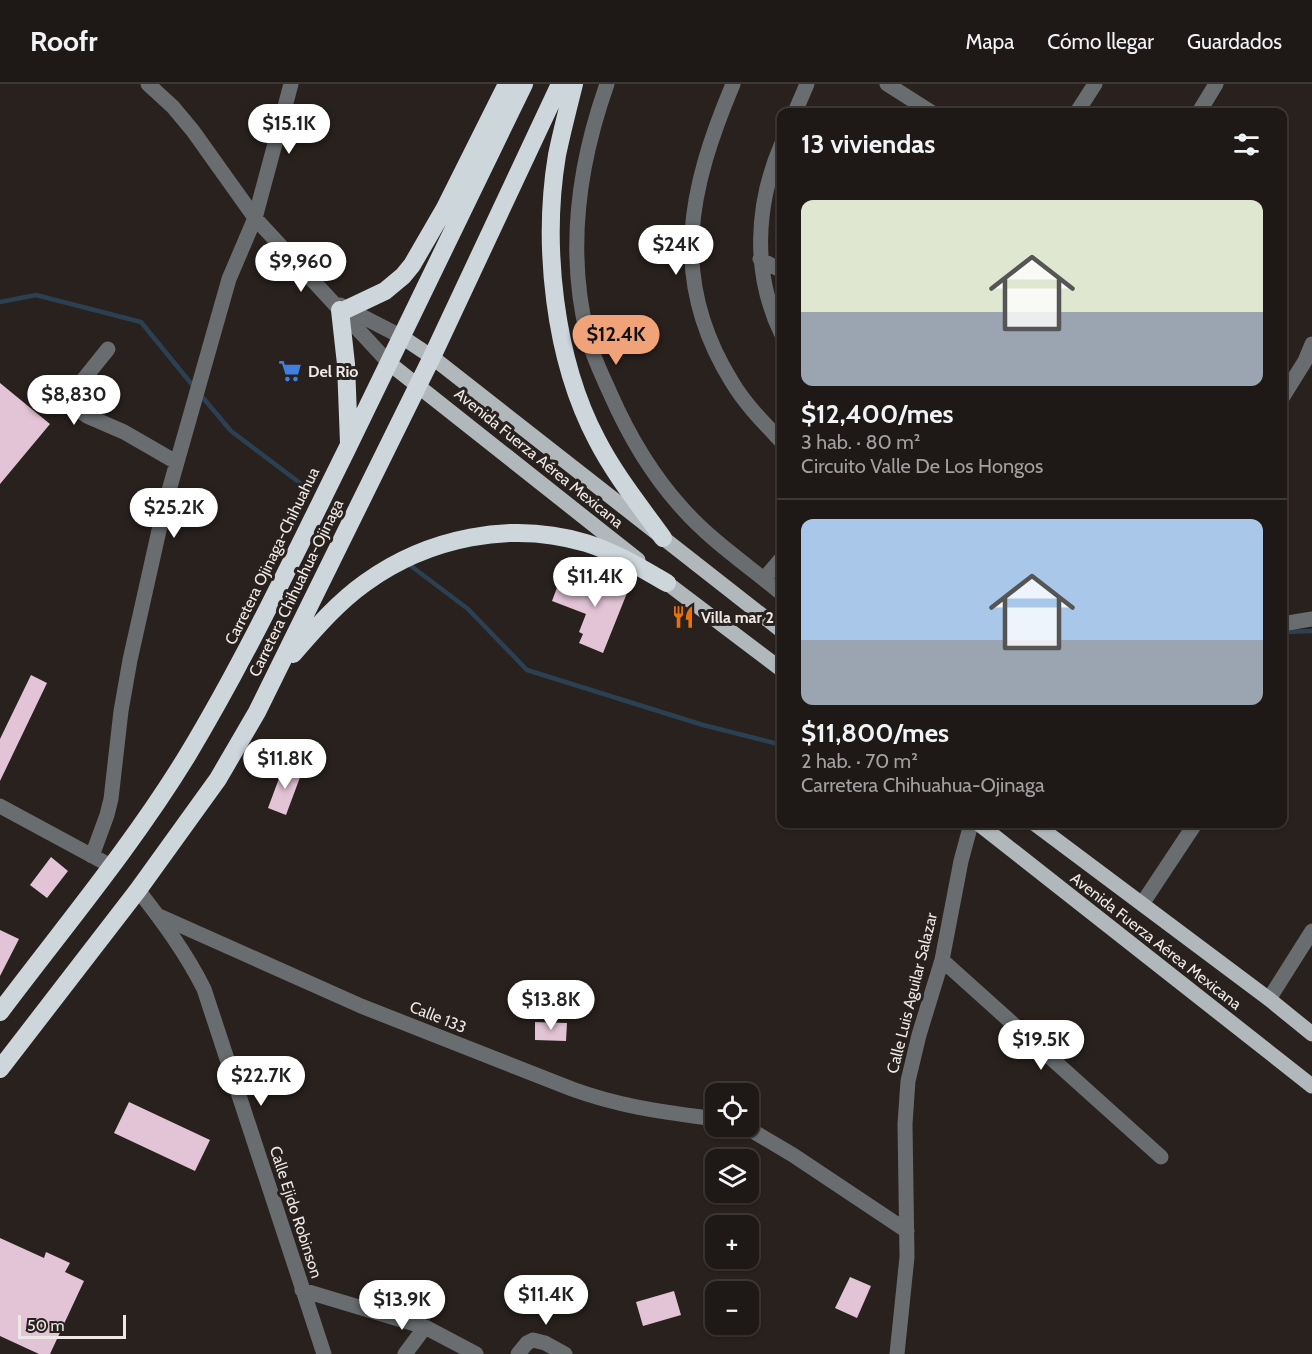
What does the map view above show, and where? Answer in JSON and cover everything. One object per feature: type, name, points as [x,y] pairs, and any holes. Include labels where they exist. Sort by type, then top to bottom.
[{"type":"highway","points":[[349,444],[346,364],[340,306],[373,297],[395,285],[412,265],[445,208],[507,84]]},
{"type":"highway","name":"Carretera Ojinaga-Chihuahua","points":[[0,1012],[111,866],[185,758],[236,672],[525,84]]},
{"type":"highway","name":"Carretera Chihuahua-Ojinaga","points":[[0,1069],[138,890],[218,779],[257,712],[432,357],[560,84]]},
{"type":"highway","points":[[574,84],[557,155],[553,193],[551,224],[558,321],[570,373],[596,439],[616,474],[663,538]]},
{"type":"highway","points":[[277,674],[320,624],[364,584],[412,555],[453,541],[507,533],[534,534],[576,541],[627,560],[667,584]]},
{"type":"main road","name":"Avenida Fuerza Aérea Mexicana","points":[[402,337],[432,357],[777,627]]},
{"type":"main road","name":"Avenida Fuerza Aérea Mexicana","points":[[389,363],[667,584],[777,666]]},
{"type":"main road","name":"Avenida Fuerza Aérea Mexicana","points":[[984,828],[1312,1086]]},
{"type":"main road","name":"Avenida Fuerza Aérea Mexicana","points":[[1040,828],[1269,999],[1312,1034]]},
{"type":"street","points":[[148,84],[193,130],[255,218],[294,262],[340,306],[389,363]]},
{"type":"street","points":[[92,856],[109,807],[130,660],[176,462],[229,279],[255,218],[291,84]]},
{"type":"street","points":[[607,84],[589,142],[578,208],[575,253],[580,297],[589,340],[619,413],[658,478],[700,527],[777,590]]},
{"type":"street","points":[[733,84],[710,144],[698,186],[691,256],[694,294],[704,323],[732,382],[752,410],[777,437]]},
{"type":"street","points":[[797,108],[807,84]]},
{"type":"street","points":[[887,84],[925,108]]},
{"type":"street","points":[[1079,108],[1094,84]]},
{"type":"street","points":[[1201,108],[1215,84]]},
{"type":"street","points":[[777,158],[766,190],[760,223],[760,259],[768,304],[777,324]]},
{"type":"street","points":[[760,259],[777,268]]},
{"type":"street","points":[[340,306],[402,337]]},
{"type":"street","points":[[1287,390],[1305,361],[1312,344]]},
{"type":"street","points":[[108,349],[79,385],[74,398],[78,409],[87,416],[124,432],[176,462]]},
{"type":"street","points":[[764,579],[777,564]]},
{"type":"street","points":[[1287,623],[1312,619]]},
{"type":"street","points":[[0,806],[111,866]]},
{"type":"street","name":"Calle Luis Aguilar Salazar","points":[[897,1354],[907,1257],[905,1124],[908,1081],[919,1035],[942,960],[961,861],[970,828]]},
{"type":"street","points":[[1142,904],[1192,828]]},
{"type":"street","name":"Calle Ejido Robinson","points":[[138,890],[190,961],[204,989],[324,1354]]},
{"type":"street","name":"Calle 133","points":[[157,915],[361,1006],[581,1092],[633,1108],[705,1118]]},
{"type":"street","points":[[1269,999],[1312,931]]},
{"type":"street","points":[[942,960],[1161,1156]]},
{"type":"street","points":[[759,1135],[906,1231]]},
{"type":"street","points":[[302,1290],[425,1327],[476,1354]]},
{"type":"street","points":[[405,1354],[425,1327]]},
{"type":"street","points":[[518,1354],[527,1343],[537,1340],[564,1354]]},
{"type":"building","points":[[0,383],[50,424],[0,484]]},
{"type":"building","points":[[588,571],[629,588],[603,653],[579,643],[583,634],[579,632],[586,614],[552,601],[558,585],[579,593]]},
{"type":"building","points":[[31,675],[47,683],[0,781],[0,739]]},
{"type":"building","points":[[284,765],[302,772],[286,815],[268,808]]},
{"type":"building","points":[[51,857],[68,871],[47,898],[30,885]]},
{"type":"building","points":[[0,930],[19,939],[0,976]]},
{"type":"building","points":[[535,1022],[567,1023],[566,1041],[535,1040]]},
{"type":"building","points":[[129,1102],[210,1140],[195,1171],[114,1133]]},
{"type":"building","points":[[0,1238],[44,1258],[46,1252],[70,1263],[65,1272],[84,1281],[50,1354],[39,1354],[0,1336]]},
{"type":"building","points":[[850,1277],[871,1286],[857,1318],[835,1308]]},
{"type":"building","points":[[674,1291],[681,1315],[643,1326],[636,1302]]},
{"type":"waterway","points":[[0,302],[36,295],[141,322],[194,387]]},
{"type":"waterway","points":[[199,393],[231,431],[304,486]]},
{"type":"waterway","points":[[411,566],[468,609],[527,670],[703,725],[777,744]]},
{"type":"waterway","points":[[1287,632],[1312,631]]},
{"type":"place","name":"Del Rio","points":[[290,371]]},
{"type":"place","name":"Villa mar 2","points":[[683,617]]}]
